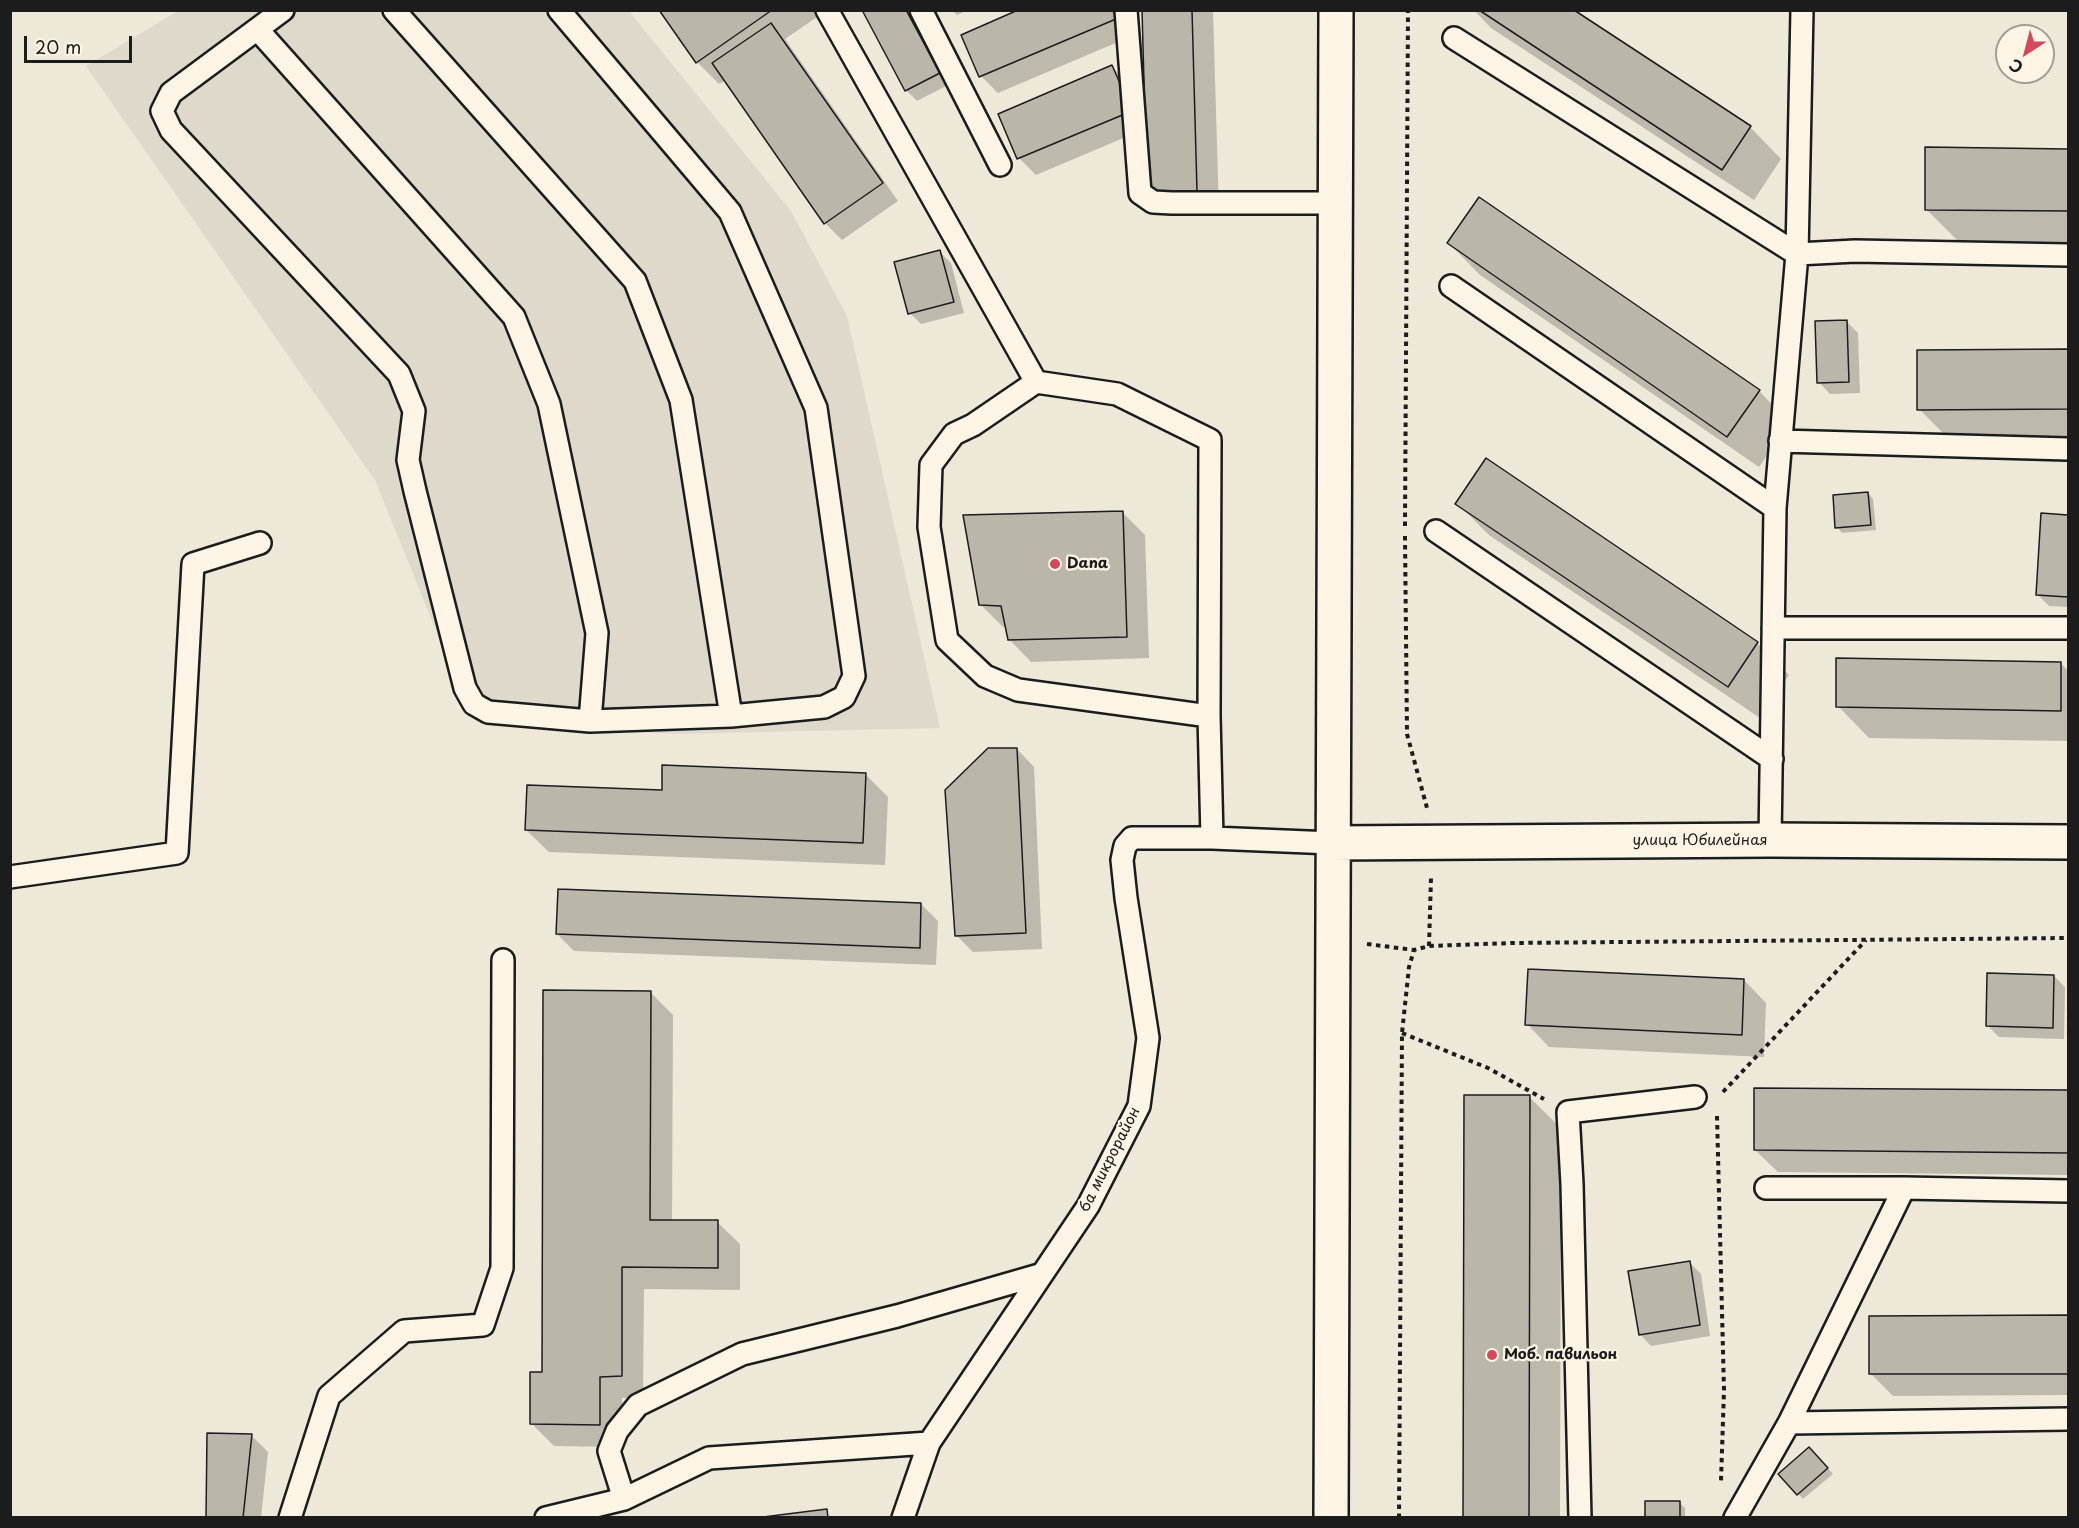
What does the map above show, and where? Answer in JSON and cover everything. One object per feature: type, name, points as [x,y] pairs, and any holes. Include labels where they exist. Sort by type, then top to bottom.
[{"type":"street","points":[[1331,1518],[1333,203],[1336,10]]},
{"type":"street","name":"улица Юбилейная","points":[[1332,843],[1770,840],[2068,842]]},
{"type":"lane","points":[[283,10],[171,93],[162,111],[171,130],[399,374],[414,411],[408,460],[465,688],[474,704],[488,712],[590,721],[731,716],[824,707],[844,697],[854,676],[816,408],[730,212],[559,10]]},
{"type":"lane","points":[[394,10],[634,281],[681,400],[731,716]]},
{"type":"lane","points":[[827,10],[1036,382]]},
{"type":"lane","points":[[921,10],[1000,165]]},
{"type":"lane","points":[[1126,10],[1140,193],[1153,202],[1172,203],[1333,203]]},
{"type":"lane","points":[[1770,840],[1775,508],[1797,255],[1802,10]]},
{"type":"lane","points":[[258,30],[514,316],[549,404],[597,633],[590,721]]},
{"type":"lane","points":[[1454,38],[1797,255],[1856,251],[2068,255]]},
{"type":"lane","points":[[1451,286],[1775,508]]},
{"type":"lane","points":[[1209,717],[1018,690],[985,676],[947,640],[929,527],[932,465],[954,434],[973,425],[1036,382],[1117,394],[1210,440],[1209,717],[1212,838]]},
{"type":"lane","points":[[1780,441],[2068,449]]},
{"type":"lane","points":[[1436,531],[1772,759]]},
{"type":"lane","points":[[10,877],[177,853],[193,564],[260,543]]},
{"type":"lane","points":[[1773,628],[2068,628]]},
{"type":"lane","name":"6а микрорайон","points":[[903,1518],[929,1443],[1039,1275],[1088,1206],[1139,1106],[1148,1038],[1126,898],[1122,860],[1125,846],[1132,838],[1212,838],[1332,843]]},
{"type":"lane","points":[[290,1518],[329,1396],[404,1331],[483,1325],[501,1268],[503,960]]},
{"type":"lane","points":[[1580,1518],[1572,1184],[1568,1112],[1695,1097]]},
{"type":"lane","points":[[1766,1188],[2068,1191]]},
{"type":"lane","points":[[1735,1518],[1789,1423],[1904,1188]]},
{"type":"lane","points":[[624,1499],[609,1451],[617,1431],[638,1405],[742,1354],[897,1316],[1039,1275]]},
{"type":"lane","points":[[1789,1423],[2068,1419]]},
{"type":"lane","points":[[546,1518],[624,1499],[709,1458],[929,1443]]},
{"type":"path","points":[[1408,10],[1407,734],[1427,805],[1432,843],[1429,946]]},
{"type":"path","points":[[1332,939],[1414,950],[1429,946],[1512,943],[2068,938]]},
{"type":"path","points":[[1399,1518],[1402,1033],[1409,967],[1414,950]]},
{"type":"path","points":[[1402,1033],[1488,1068],[1568,1112]]},
{"type":"shaded area","points":[[178,11],[629,11],[791,211],[847,316],[940,728],[677,734],[494,725],[471,717],[375,480],[86,66]]},
{"type":"building","points":[[659,10],[772,10],[696,63]]},
{"type":"building","points":[[862,10],[906,10],[940,73],[905,91]]},
{"type":"building","points":[[1018,10],[1113,10],[1116,19],[979,77],[961,35]]},
{"type":"building","points":[[1142,10],[1192,10],[1197,191],[1147,192]]},
{"type":"building","points":[[1479,10],[1574,10],[1751,126],[1722,170]]},
{"type":"building","points":[[771,23],[883,183],[824,224],[712,63]]},
{"type":"building","points":[[1112,65],[1132,111],[1017,159],[998,114]]},
{"type":"building","points":[[1925,147],[2068,149],[2068,211],[1925,210]]},
{"type":"building","points":[[1479,197],[1760,390],[1727,437],[1447,243]]},
{"type":"building","points":[[940,250],[954,302],[908,314],[894,262]]},
{"type":"building","points":[[1847,320],[1849,382],[1817,383],[1815,321]]},
{"type":"building","points":[[2068,349],[2068,409],[1917,410],[1917,350]]},
{"type":"building","points":[[1486,458],[1758,642],[1728,687],[1455,504]]},
{"type":"building","points":[[1868,492],[1871,525],[1835,528],[1833,495]]},
{"type":"building","points":[[1123,511],[1127,637],[1008,640],[1001,606],[979,605],[963,515]]},
{"type":"building","points":[[2041,513],[2068,515],[2068,597],[2036,595]]},
{"type":"building","points":[[1836,658],[2061,662],[2061,711],[1836,707]]},
{"type":"building","points":[[988,748],[1017,748],[1026,933],[955,936],[945,790]]},
{"type":"building","points":[[662,765],[866,773],[863,843],[525,830],[527,785],[662,790]]},
{"type":"building","points":[[558,889],[921,903],[920,948],[556,934]]},
{"type":"building","points":[[1528,969],[1744,979],[1742,1035],[1525,1025]]},
{"type":"building","points":[[1987,973],[2054,975],[2053,1028],[1986,1026]]},
{"type":"building","points":[[543,990],[651,991],[650,1220],[718,1220],[718,1268],[622,1267],[622,1376],[600,1377],[600,1425],[530,1424],[530,1372],[542,1372]]},
{"type":"building","points":[[1754,1088],[2068,1090],[2068,1153],[1754,1150]]},
{"type":"building","points":[[1464,1095],[1530,1095],[1529,1518],[1463,1518]]},
{"type":"building","points":[[1690,1261],[1700,1325],[1639,1335],[1628,1271]]},
{"type":"building","points":[[2068,1315],[2068,1374],[1869,1374],[1869,1316]]},
{"type":"building","points":[[207,1433],[252,1434],[243,1518],[206,1518]]},
{"type":"building","points":[[1809,1447],[1828,1468],[1797,1495],[1778,1474]]},
{"type":"building","points":[[1645,1501],[1680,1501],[1680,1518],[1645,1518]]},
{"type":"building","points":[[827,1509],[828,1518],[755,1518]]},
{"type":"place","name":"Dana","points":[[1055,564]]},
{"type":"place","name":"Моб. павильон","points":[[1492,1355]]}]
